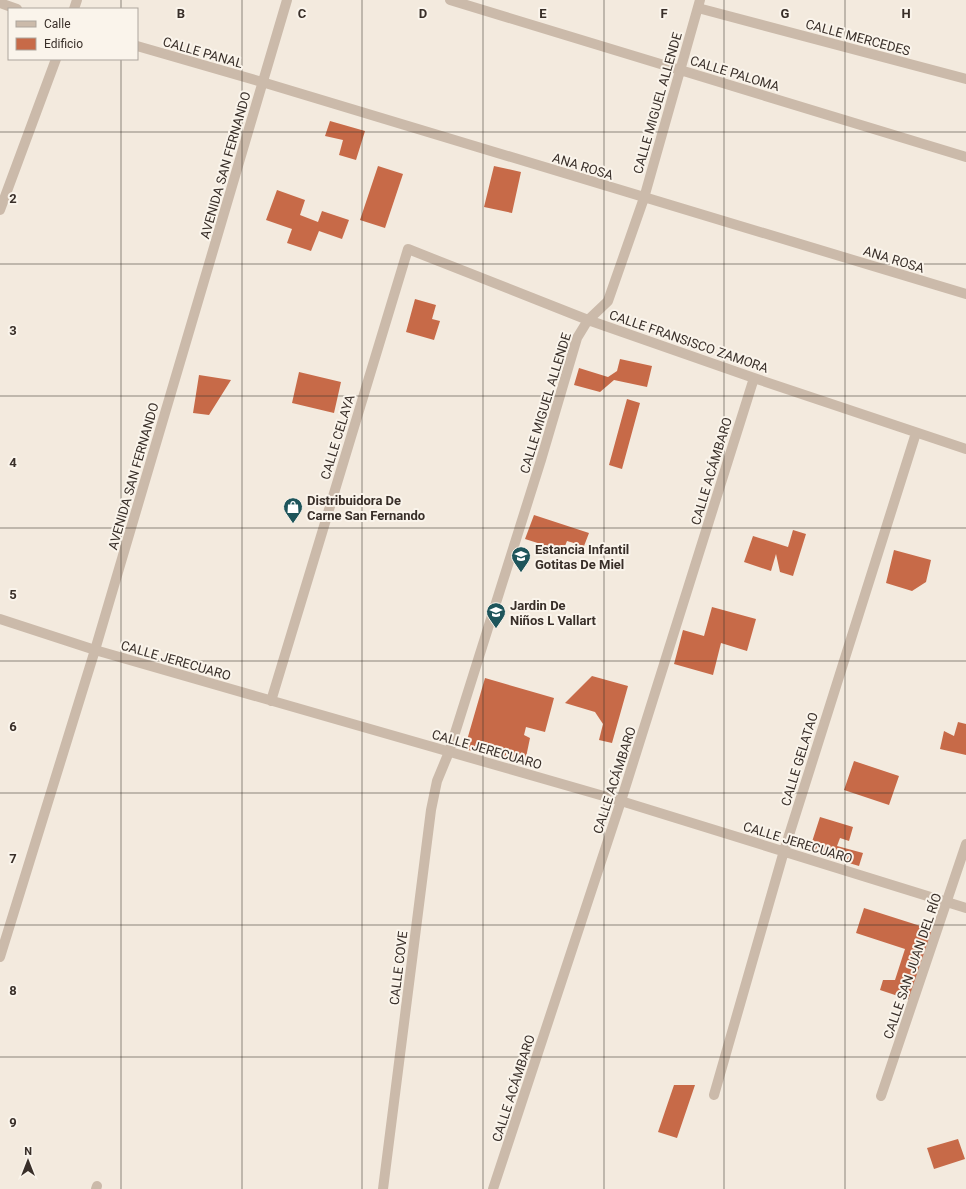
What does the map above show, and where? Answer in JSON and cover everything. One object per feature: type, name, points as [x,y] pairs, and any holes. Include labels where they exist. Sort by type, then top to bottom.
[{"type":"street","name":"AVENIDA SAN FERNANDO","points":[[0,957],[95,650],[287,0]]},
{"type":"street","name":"CALLE PALOMA","points":[[450,0],[966,158]]},
{"type":"street","points":[[0,3],[14,8]]},
{"type":"street","name":"CALLE MIGUEL ALLENDE","points":[[449,752],[541,460],[577,338],[588,320],[608,300],[644,198],[699,4]]},
{"type":"street","name":"CALLE MERCEDES","points":[[699,4],[966,79]]},
{"type":"street","name":"CALLE PANAL","points":[[138,46],[262,82]]},
{"type":"street","points":[[0,210],[56,60]]},
{"type":"street","name":"ANA ROSA","points":[[262,82],[966,294]]},
{"type":"street","name":"CALLE FRANSISCO ZAMORA","points":[[408,249],[588,320],[754,378],[966,449]]},
{"type":"street","name":"CALLE CELAYA","points":[[271,701],[408,249]]},
{"type":"street","name":"CALLE ACÁMBARO","points":[[493,1189],[621,801],[754,378]]},
{"type":"street","name":"CALLE GELATAO","points":[[714,1095],[784,851],[916,433]]},
{"type":"street","name":"CALLE JERECUARO","points":[[0,619],[95,650],[621,801],[966,908]]},
{"type":"street","name":"CALLE COVE","points":[[383,1189],[430,810],[437,781],[449,752]]},
{"type":"street","name":"CALLE SAN JUAN DEL RÍO","points":[[881,1096],[966,844]]},
{"type":"building","points":[[330,121],[365,131],[356,160],[339,155],[343,140],[325,136]]},
{"type":"building","points":[[378,166],[403,174],[385,228],[360,220]]},
{"type":"building","points":[[494,166],[521,172],[512,213],[484,207]]},
{"type":"building","points":[[277,190],[305,200],[300,215],[318,222],[322,211],[349,220],[342,239],[319,231],[311,251],[287,243],[292,229],[266,220]]},
{"type":"building","points":[[415,299],[436,305],[432,319],[440,321],[434,340],[406,332]]},
{"type":"building","points":[[620,359],[652,366],[647,387],[614,380],[600,392],[574,385],[579,368],[608,377],[617,371]]},
{"type":"building","points":[[299,372],[341,382],[334,413],[292,403]]},
{"type":"building","points":[[199,375],[231,380],[209,415],[193,413]]},
{"type":"building","points":[[627,399],[640,403],[622,469],[609,465]]},
{"type":"building","points":[[534,515],[589,533],[584,546],[567,541],[563,551],[525,539]]},
{"type":"building","points":[[793,530],[806,534],[793,576],[780,572],[776,554],[771,571],[744,562],[753,536],[788,547]]},
{"type":"building","points":[[894,550],[931,560],[926,582],[912,591],[886,583]]},
{"type":"building","points":[[712,607],[756,619],[747,651],[721,643],[713,675],[674,664],[683,630],[704,636]]},
{"type":"building","points":[[592,676],[628,686],[612,743],[599,740],[603,724],[595,712],[565,703]]},
{"type":"building","points":[[485,678],[554,698],[545,732],[526,727],[524,735],[530,738],[525,762],[463,749],[465,747]]},
{"type":"building","points":[[958,722],[966,724],[966,755],[940,749],[944,731],[954,736]]},
{"type":"building","points":[[854,761],[899,776],[889,805],[844,790]]},
{"type":"building","points":[[820,817],[853,827],[849,841],[840,838],[837,846],[863,853],[859,866],[809,851]]},
{"type":"building","points":[[864,908],[933,930],[910,1000],[880,990],[883,980],[895,980],[905,949],[856,933]]},
{"type":"building","points":[[674,1085],[695,1085],[677,1138],[658,1132]]},
{"type":"building","points":[[958,1139],[965,1159],[934,1169],[927,1148]]},
{"type":"place","name":"Distribuidora De Carne San Fernando","points":[[293,524]]},
{"type":"place","name":"Estancia Infantil Gotitas De Miel","points":[[521,573]]},
{"type":"place","name":"Jardin De Niños L Vallart","points":[[496,629]]}]
